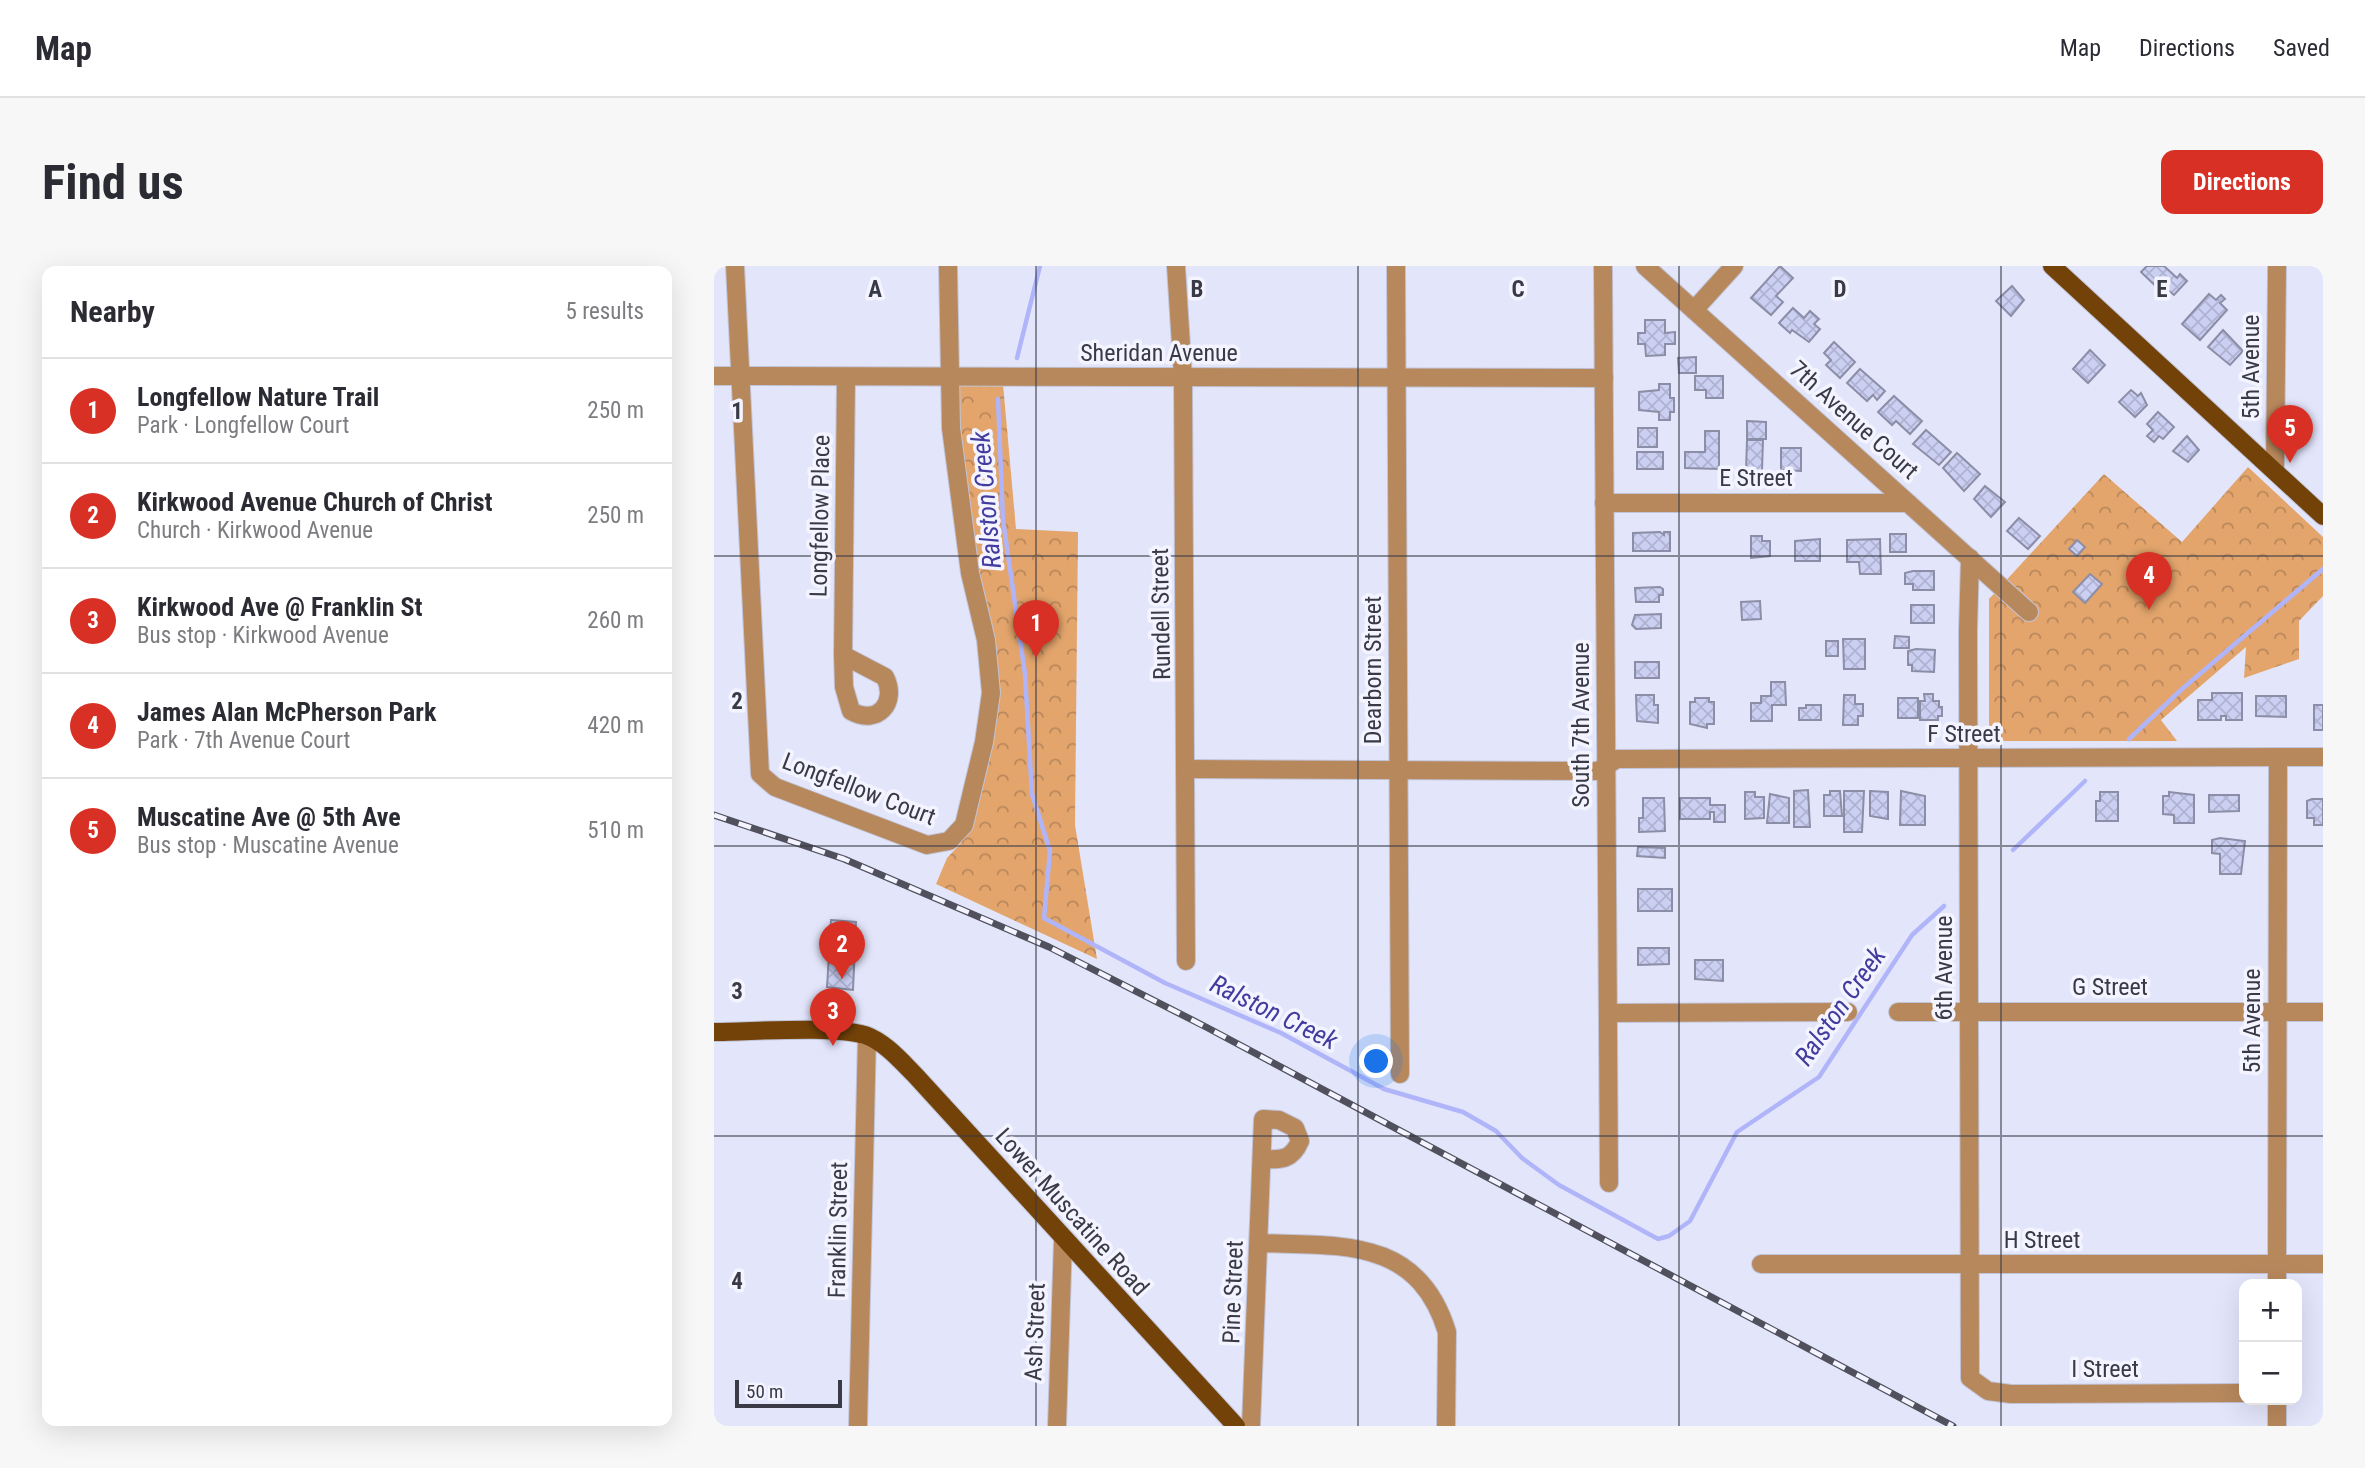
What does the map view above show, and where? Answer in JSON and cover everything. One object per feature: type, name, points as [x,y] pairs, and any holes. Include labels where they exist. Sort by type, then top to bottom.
[{"type":"main road","points":[[2052,266],[2323,516]]},
{"type":"main road","points":[[714,1032],[845,1031],[867,1036]]},
{"type":"main road","name":"Lower Muscatine Road","points":[[867,1036],[885,1046],[915,1075],[1063,1240],[1236,1426]]},
{"type":"street","name":"Longfellow Court","points":[[735,266],[738,376],[748,488],[760,774],[775,787],[927,845],[949,841],[964,825],[984,742],[991,693],[986,640],[970,573],[951,428],[948,266]]},
{"type":"street","name":"Rundell Street","points":[[1175,266],[1183,377],[1186,961]]},
{"type":"street","name":"Dearborn Street","points":[[1396,266],[1399,378],[1397,769],[1400,1074]]},
{"type":"street","name":"South 7th Avenue","points":[[1603,266],[1609,1183]]},
{"type":"street","name":"7th Avenue Court","points":[[1645,266],[2029,612]]},
{"type":"street","points":[[1694,310],[1734,266]]},
{"type":"street","name":"5th Avenue","points":[[2275,469],[2277,266]]},
{"type":"street","name":"Sheridan Avenue","points":[[714,376],[1604,378]]},
{"type":"street","name":"Longfellow Place","points":[[843,655],[846,377]]},
{"type":"street","name":"E Street","points":[[1604,503],[1908,503]]},
{"type":"street","name":"6th Avenue","points":[[1970,558],[1970,1378]]},
{"type":"street","name":"5th Avenue","points":[[2277,1279],[2278,757]]},
{"type":"street","name":"F Street","points":[[1187,769],[1598,771],[1617,760],[2323,757]]},
{"type":"street","points":[[1608,1013],[1848,1012]]},
{"type":"street","name":"G Street","points":[[1898,1012],[2323,1012]]},
{"type":"street","name":"Franklin Street","points":[[858,1426],[867,1036]]},
{"type":"street","name":"Pine Street","points":[[1251,1426],[1262,1159]]},
{"type":"street","name":"Ash Street","points":[[1057,1426],[1063,1240]]},
{"type":"street","points":[[1259,1242],[1356,1246],[1385,1255],[1418,1278],[1443,1319],[1447,1332],[1446,1426]]},
{"type":"street","name":"H Street","points":[[1761,1264],[2323,1264]]},
{"type":"street","name":"I Street","points":[[1970,1378],[1987,1391],[2011,1394],[2239,1393]]},
{"type":"street","points":[[2277,1405],[2277,1426]]},
{"type":"green space","points":[[959,384],[1003,384],[1016,529],[1078,532],[1075,825],[1097,959],[936,884],[947,858],[961,843],[970,823],[993,729],[959,423]]},
{"type":"green space","points":[[2248,467],[2323,537],[2323,596],[2299,621],[2299,659],[2244,678],[2246,647],[2161,720],[2177,741],[1989,741],[1989,599],[2104,474],[2182,542]]},
{"type":"building","points":[[1780,266],[1793,278],[1776,296],[1783,302],[1771,315],[1751,298]]},
{"type":"building","points":[[2147,266],[2164,266],[2177,278],[2180,274],[2187,281],[2174,295],[2169,291],[2165,295],[2141,272]]},
{"type":"building","points":[[2012,286],[2024,300],[2011,316],[1996,301]]},
{"type":"building","points":[[2209,294],[2216,300],[2221,295],[2225,299],[2220,303],[2227,310],[2200,340],[2182,324]]},
{"type":"building","points":[[1793,308],[1804,318],[1810,311],[1819,319],[1814,324],[1820,329],[1809,342],[1792,330],[1790,333],[1779,323]]},
{"type":"building","points":[[1645,320],[1665,320],[1665,333],[1675,332],[1675,344],[1665,344],[1665,355],[1646,356],[1645,344],[1638,344],[1638,333],[1645,333]]},
{"type":"building","points":[[2223,330],[2243,351],[2230,365],[2208,347]]},
{"type":"building","points":[[1834,342],[1855,362],[1840,378],[1826,365],[1831,360],[1824,353]]},
{"type":"building","points":[[2090,350],[2105,365],[2088,383],[2073,369]]},
{"type":"building","points":[[1696,357],[1696,373],[1679,373],[1678,358]]},
{"type":"building","points":[[1860,369],[1885,391],[1877,400],[1873,395],[1867,401],[1847,383]]},
{"type":"building","points":[[1695,376],[1723,376],[1723,398],[1706,398],[1706,390],[1695,390]]},
{"type":"building","points":[[1659,384],[1670,384],[1674,412],[1670,412],[1670,420],[1659,420],[1659,412],[1639,410],[1639,392],[1659,390]]},
{"type":"building","points":[[2131,390],[2138,396],[2141,393],[2147,405],[2135,417],[2119,402]]},
{"type":"building","points":[[1894,396],[1922,421],[1910,434],[1896,421],[1892,425],[1878,412]]},
{"type":"building","points":[[2158,412],[2174,427],[2163,439],[2159,436],[2154,442],[2147,436],[2153,430],[2147,424]]},
{"type":"building","points":[[1747,421],[1766,422],[1766,439],[1747,439]]},
{"type":"building","points":[[1638,428],[1657,428],[1657,447],[1638,447]]},
{"type":"building","points":[[1926,430],[1951,452],[1939,465],[1913,444]]},
{"type":"building","points":[[1705,431],[1719,431],[1719,469],[1685,468],[1685,452],[1705,452]]},
{"type":"building","points":[[2187,436],[2199,450],[2188,462],[2173,451]]},
{"type":"building","points":[[1747,440],[1763,440],[1762,471],[1746,471]]},
{"type":"building","points":[[1781,448],[1801,448],[1801,471],[1781,470]]},
{"type":"building","points":[[1637,452],[1663,452],[1663,469],[1637,469]]},
{"type":"building","points":[[1957,453],[1980,474],[1964,491],[1943,468]]},
{"type":"building","points":[[1985,486],[2005,502],[1991,517],[1974,499]]},
{"type":"building","points":[[2019,518],[2040,536],[2028,549],[2007,531]]},
{"type":"building","points":[[1660,532],[1664,535],[1664,532],[1670,532],[1670,551],[1633,551],[1633,533]]},
{"type":"building","points":[[1890,534],[1906,534],[1906,552],[1890,552]]},
{"type":"building","points":[[1751,536],[1762,536],[1762,541],[1770,541],[1770,556],[1751,558]]},
{"type":"building","points":[[1820,539],[1820,561],[1795,561],[1795,541]]},
{"type":"building","points":[[1880,539],[1881,574],[1860,574],[1859,562],[1847,562],[1847,540]]},
{"type":"building","points":[[2077,540],[2085,547],[2077,556],[2069,549]]},
{"type":"building","points":[[1934,571],[1934,590],[1913,590],[1913,584],[1905,584],[1905,573]]},
{"type":"building","points":[[2090,574],[2102,584],[2085,603],[2073,592]]},
{"type":"building","points":[[1635,588],[1663,589],[1663,595],[1659,595],[1659,602],[1636,602]]},
{"type":"building","points":[[1760,601],[1761,619],[1742,620],[1741,602]]},
{"type":"building","points":[[1911,605],[1934,605],[1934,623],[1911,623]]},
{"type":"building","points":[[1661,614],[1661,628],[1636,629],[1632,625],[1635,615]]},
{"type":"building","points":[[1895,636],[1909,637],[1909,648],[1894,648]]},
{"type":"building","points":[[1843,639],[1865,639],[1865,669],[1844,669]]},
{"type":"building","points":[[1826,641],[1838,641],[1838,656],[1826,656]]},
{"type":"building","points":[[1935,650],[1934,672],[1912,671],[1912,665],[1908,665],[1908,651]]},
{"type":"building","points":[[1635,662],[1659,662],[1659,678],[1635,678]]},
{"type":"building","points":[[1771,682],[1785,682],[1786,705],[1772,705],[1772,721],[1751,721],[1751,703],[1761,703],[1761,696],[1771,696]]},
{"type":"building","points":[[2212,693],[2242,693],[2242,720],[2226,720],[2226,716],[2221,716],[2221,720],[2198,720],[2198,700],[2212,700]]},
{"type":"building","points":[[1924,694],[1933,694],[1933,701],[1939,701],[1942,716],[1938,716],[1938,720],[1920,720],[1920,701],[1925,701]]},
{"type":"building","points":[[1636,695],[1654,695],[1654,705],[1658,705],[1658,723],[1637,721]]},
{"type":"building","points":[[1844,695],[1855,695],[1855,704],[1863,704],[1863,716],[1858,716],[1858,725],[1843,725]]},
{"type":"building","points":[[2256,696],[2286,696],[2286,717],[2256,716]]},
{"type":"building","points":[[1695,698],[1709,698],[1709,702],[1714,702],[1714,724],[1707,724],[1707,728],[1690,724],[1690,702],[1695,702]]},
{"type":"building","points":[[1898,698],[1918,698],[1918,718],[1898,718]]},
{"type":"building","points":[[1806,705],[1821,705],[1821,720],[1799,720],[1799,708],[1806,708]]},
{"type":"building","points":[[2314,705],[2323,705],[2323,730],[2314,730]]},
{"type":"building","points":[[1808,790],[1810,827],[1794,827],[1794,791]]},
{"type":"building","points":[[1830,791],[1840,791],[1842,816],[1824,816],[1824,795],[1830,795]]},
{"type":"building","points":[[1844,791],[1864,791],[1862,832],[1844,832]]},
{"type":"building","points":[[1870,791],[1888,792],[1888,819],[1870,816]]},
{"type":"building","points":[[1901,791],[1925,796],[1925,825],[1900,825]]},
{"type":"building","points":[[1745,792],[1755,792],[1755,797],[1764,797],[1764,818],[1745,819]]},
{"type":"building","points":[[2100,792],[2118,792],[2118,821],[2096,821],[2096,801],[2100,801]]},
{"type":"building","points":[[2169,792],[2194,795],[2194,823],[2174,823],[2174,815],[2163,814],[2163,796],[2169,796]]},
{"type":"building","points":[[1770,794],[1789,798],[1789,823],[1767,823]]},
{"type":"building","points":[[2209,795],[2239,795],[2239,811],[2209,812]]},
{"type":"building","points":[[1643,798],[1664,798],[1665,831],[1639,832],[1639,818],[1643,818]]},
{"type":"building","points":[[1680,798],[1710,798],[1710,805],[1725,805],[1725,822],[1714,822],[1714,812],[1710,812],[1710,819],[1680,819]]},
{"type":"building","points":[[2323,799],[2323,825],[2314,825],[2314,818],[2307,818],[2307,801]]},
{"type":"building","points":[[2220,838],[2245,841],[2241,874],[2220,874],[2220,854],[2212,853],[2212,840]]},
{"type":"building","points":[[1638,847],[1665,848],[1665,858],[1637,856]]},
{"type":"building","points":[[1638,889],[1672,889],[1672,911],[1638,911]]},
{"type":"building","points":[[831,920],[856,922],[853,990],[827,987]]},
{"type":"building","points":[[1638,948],[1669,948],[1669,964],[1638,965]]},
{"type":"building","points":[[1695,960],[1723,960],[1723,981],[1695,979]]},
{"type":"waterway","name":"Ralston Creek","points":[[1017,358],[1040,266]]},
{"type":"waterway","name":"Ralston Creek","points":[[998,399],[1003,520],[1025,674],[1032,794],[1050,851],[1044,918],[1165,983],[1281,1033],[1384,1089],[1463,1112],[1496,1131],[1522,1158],[1559,1185],[1658,1239],[1669,1236],[1690,1221],[1737,1132],[1819,1077],[1912,935],[1944,906]]},
{"type":"waterway","name":"Ralston Creek","points":[[2129,739],[2182,689],[2323,569]]},
{"type":"waterway","name":"Ralston Creek","points":[[2013,850],[2085,781]]},
{"type":"railway","points":[[714,815],[844,859],[1049,947],[1206,1027],[1953,1426]]},
{"type":"place","name":"Muscatine Ave @ 5th Ave","points":[[2290,463]]},
{"type":"place","name":"James Alan McPherson Park","points":[[2149,610]]},
{"type":"place","name":"Longfellow Nature Trail","points":[[1036,658]]},
{"type":"place","name":"Kirkwood Avenue Church of Christ","points":[[842,979]]},
{"type":"place","name":"Kirkwood Ave @ Franklin St","points":[[833,1046]]}]
